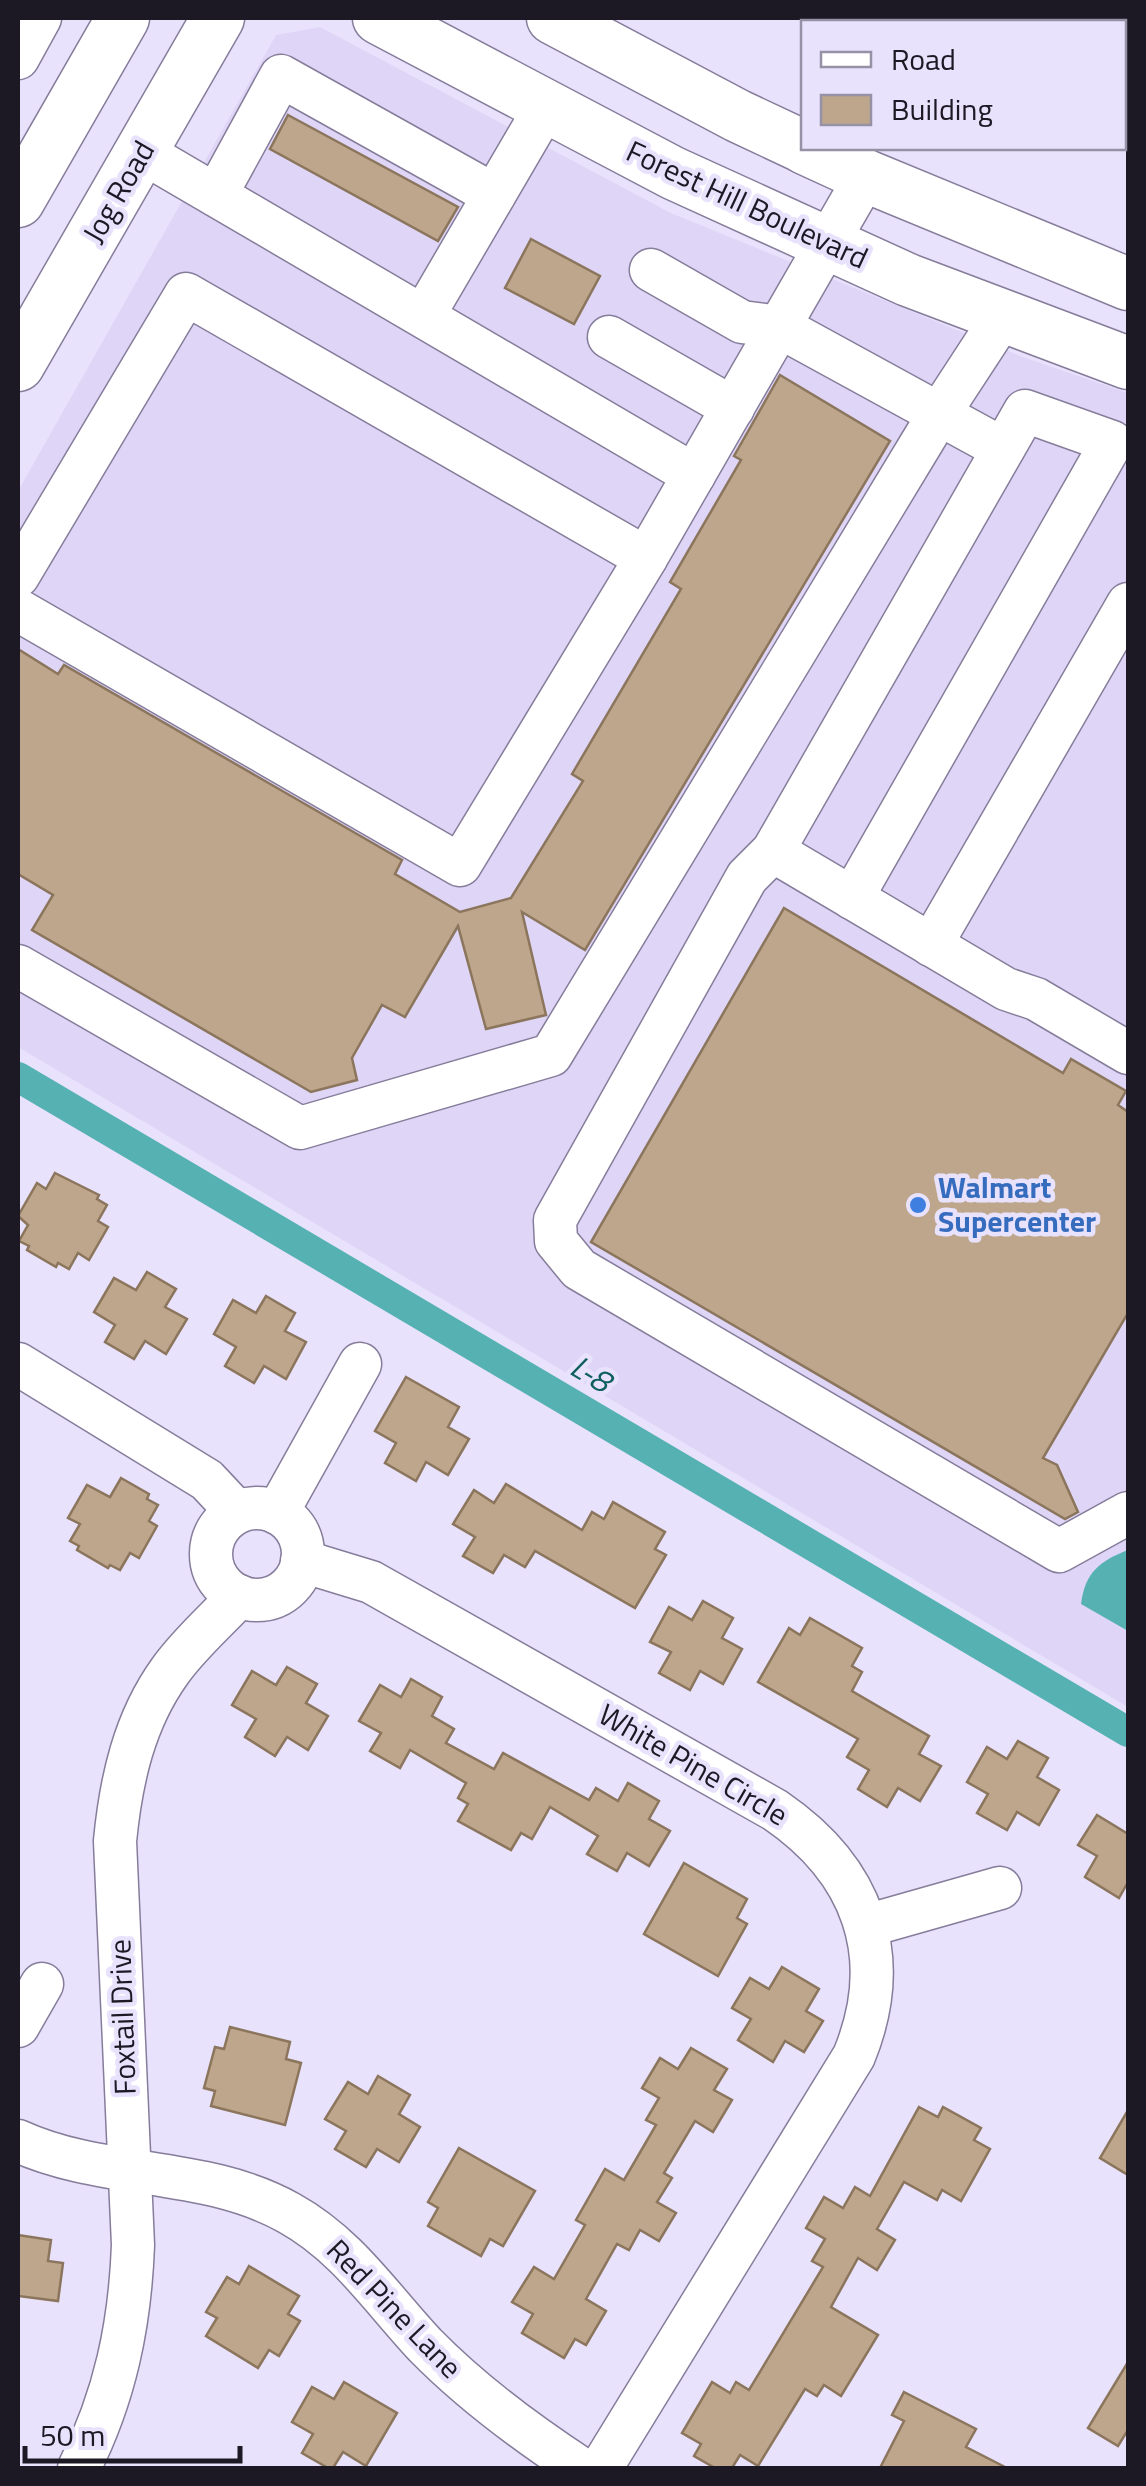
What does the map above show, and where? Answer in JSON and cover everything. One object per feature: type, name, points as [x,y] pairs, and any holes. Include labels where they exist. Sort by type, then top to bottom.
[{"type":"main road","points":[[18,202],[123,18]]},
{"type":"main road","name":"Jog Road","points":[[18,366],[218,18]]},
{"type":"main road","name":"Forest Hill Boulevard","points":[[379,18],[544,108],[828,244],[908,280],[1104,349],[1128,362]]},
{"type":"main road","points":[[552,18],[801,146]]},
{"type":"main road","points":[[810,150],[1128,284]]},
{"type":"street","points":[[18,58],[40,18]]},
{"type":"street","points":[[216,195],[281,76],[494,194]]},
{"type":"street","points":[[424,315],[544,108]]},
{"type":"street","points":[[142,152],[694,475]]},
{"type":"street","points":[[18,610],[460,866],[646,558],[866,176]]},
{"type":"street","points":[[651,270],[742,322],[780,327],[1004,449]]},
{"type":"street","points":[[18,576],[186,294],[646,558]]},
{"type":"street","points":[[18,966],[300,1128],[551,1055],[939,414],[1003,316]]},
{"type":"street","points":[[610,337],[733,408]]},
{"type":"street","points":[[852,898],[1112,442],[1025,411],[772,852],[747,877],[556,1220],[556,1241],[578,1269],[1059,1551],[1128,1512]]},
{"type":"street","points":[[931,945],[1128,604]]},
{"type":"street","points":[[772,852],[1006,989],[1036,999],[1128,1053]]},
{"type":"street","points":[[18,1364],[258,1512],[294,1526],[302,1541],[302,1562],[292,1584],[281,1593],[254,1600],[227,1588],[218,1577],[211,1549],[215,1534],[224,1521],[258,1512],[360,1364]]},
{"type":"street","name":"White Pine Circle","points":[[302,1562],[371,1582],[775,1810],[838,1866],[866,1926],[871,1992],[854,2056],[600,2468]]},
{"type":"street","name":"Foxtail Drive","points":[[80,2468],[98,2432],[118,2371],[126,2330],[133,2245],[115,1840],[120,1795],[130,1750],[163,1682],[240,1596]]},
{"type":"street","points":[[866,1926],[1000,1888]]},
{"type":"street","points":[[18,2026],[42,1984]]},
{"type":"street","name":"Red Pine Lane","points":[[18,2141],[64,2156],[245,2191],[306,2223],[354,2264],[424,2344],[479,2396],[580,2468]]},
{"type":"shaded area","points":[[320,27],[671,213],[1023,357],[1128,393],[1128,1707],[18,1047],[18,491],[276,35]]},
{"type":"shaded area","points":[[1128,1550],[1128,1631],[1081,1604],[1086,1584],[1096,1569]]},
{"type":"building","points":[[288,115],[458,207],[438,241],[270,149]]},
{"type":"building","points":[[531,239],[600,276],[574,324],[505,288]]},
{"type":"building","points":[[780,375],[890,441],[585,950],[522,912],[546,1015],[486,1029],[458,926],[405,1017],[382,1005],[352,1058],[357,1080],[311,1092],[32,930],[53,895],[18,874],[18,649],[58,674],[64,665],[402,860],[395,874],[460,912],[511,898],[583,781],[572,774],[681,589],[670,582],[741,460],[734,456]]},
{"type":"building","points":[[784,908],[1063,1073],[1071,1059],[1126,1091],[1118,1105],[1128,1112],[1128,1313],[1043,1458],[1057,1465],[1078,1512],[1065,1519],[591,1242]]},
{"type":"building","points":[[55,1173],[99,1195],[97,1199],[107,1205],[98,1221],[108,1227],[89,1260],[78,1253],[69,1269],[58,1263],[56,1267],[19,1241],[28,1225],[18,1216],[37,1183],[46,1189]]},
{"type":"building","points":[[147,1272],[176,1289],[165,1307],[187,1319],[166,1354],[145,1341],[134,1359],[105,1342],[115,1325],[94,1312],[114,1278],[136,1290]]},
{"type":"building","points":[[266,1296],[295,1313],[285,1331],[306,1342],[286,1379],[264,1366],[254,1383],[225,1366],[236,1347],[214,1334],[233,1300],[256,1313]]},
{"type":"building","points":[[406,1377],[459,1407],[448,1427],[469,1439],[448,1475],[426,1462],[416,1481],[385,1463],[396,1443],[375,1431]]},
{"type":"building","points":[[121,1478],[149,1494],[147,1499],[158,1505],[149,1521],[157,1526],[139,1558],[130,1553],[120,1570],[110,1565],[108,1568],[77,1550],[79,1546],[70,1541],[80,1524],[68,1518],[87,1485],[110,1497]]},
{"type":"building","points":[[506,1484],[582,1530],[592,1512],[604,1519],[613,1502],[665,1532],[655,1549],[666,1555],[635,1608],[535,1551],[525,1567],[504,1555],[493,1573],[463,1556],[475,1537],[453,1524],[474,1490],[494,1503]]},
{"type":"building","points":[[703,1601],[733,1618],[722,1638],[742,1649],[723,1684],[700,1671],[690,1690],[659,1673],[671,1652],[650,1642],[669,1607],[692,1620]]},
{"type":"building","points":[[810,1618],[862,1648],[852,1666],[862,1672],[852,1691],[929,1736],[919,1754],[941,1766],[920,1801],[898,1788],[887,1807],[858,1789],[869,1770],[847,1757],[858,1739],[758,1682],[789,1628],[800,1635]]},
{"type":"building","points":[[287,1667],[317,1684],[306,1703],[328,1716],[308,1750],[287,1737],[275,1756],[245,1737],[256,1719],[232,1705],[252,1671],[276,1685]]},
{"type":"building","points":[[411,1679],[442,1697],[432,1716],[454,1729],[446,1743],[494,1769],[503,1753],[589,1800],[596,1788],[618,1801],[628,1783],[659,1801],[649,1819],[670,1831],[649,1866],[627,1853],[617,1871],[587,1854],[598,1836],[550,1807],[532,1839],[521,1833],[511,1850],[458,1821],[468,1804],[458,1798],[466,1783],[410,1750],[400,1768],[370,1751],[381,1733],[359,1721],[380,1685],[401,1697]]},
{"type":"building","points":[[1018,1741],[1048,1758],[1037,1777],[1059,1790],[1039,1825],[1017,1812],[1007,1830],[977,1813],[988,1794],[967,1782],[987,1747],[1007,1759]]},
{"type":"building","points":[[1097,1815],[1128,1834],[1128,1882],[1119,1898],[1085,1877],[1097,1856],[1078,1845]]},
{"type":"building","points":[[684,1863],[747,1899],[737,1918],[747,1924],[718,1976],[644,1934]]},
{"type":"building","points":[[782,1967],[819,1989],[806,2011],[823,2021],[804,2052],[785,2041],[773,2062],[738,2040],[751,2019],[732,2008],[750,1978],[769,1989]]},
{"type":"building","points":[[230,2027],[290,2042],[286,2059],[301,2063],[285,2125],[211,2106],[215,2091],[204,2088],[215,2047],[224,2049]]},
{"type":"building","points":[[691,2048],[727,2069],[714,2090],[732,2100],[713,2132],[695,2121],[664,2173],[672,2178],[657,2202],[676,2213],[659,2241],[640,2230],[629,2250],[617,2244],[586,2299],[606,2311],[586,2345],[575,2339],[564,2358],[522,2333],[533,2314],[512,2302],[534,2267],[554,2279],[585,2225],[576,2220],[605,2169],[624,2180],[656,2125],[646,2120],[659,2098],[642,2088],[660,2058],[678,2069]]},
{"type":"building","points":[[378,2076],[410,2095],[399,2114],[420,2127],[399,2162],[377,2149],[366,2167],[335,2149],[346,2131],[325,2119],[348,2082],[368,2094]]},
{"type":"building","points":[[919,2107],[938,2117],[943,2107],[981,2128],[974,2140],[990,2149],[961,2201],[942,2190],[937,2200],[904,2182],[877,2229],[895,2240],[877,2270],[858,2258],[831,2307],[878,2335],[841,2396],[824,2385],[817,2396],[805,2389],[758,2466],[740,2455],[732,2468],[715,2468],[694,2456],[701,2444],[682,2433],[712,2382],[730,2393],[736,2382],[749,2390],[823,2267],[812,2261],[825,2239],[806,2228],[824,2197],[843,2208],[855,2187],[870,2196]]},
{"type":"building","points":[[1128,2110],[1128,2175],[1100,2158]]},
{"type":"building","points":[[459,2148],[535,2191],[503,2246],[490,2239],[481,2256],[428,2226],[438,2208],[428,2202]]},
{"type":"building","points":[[18,2235],[51,2240],[48,2261],[63,2263],[58,2301],[18,2296]]},
{"type":"building","points":[[249,2266],[299,2296],[288,2314],[300,2321],[279,2356],[269,2350],[258,2368],[206,2336],[217,2318],[206,2312],[227,2277],[239,2284]]},
{"type":"building","points":[[1128,2362],[1128,2430],[1118,2446],[1088,2428]]},
{"type":"building","points":[[344,2382],[397,2413],[366,2466],[343,2452],[333,2468],[328,2468],[302,2453],[313,2434],[292,2422],[312,2387],[334,2399]]},
{"type":"building","points":[[904,2392],[976,2429],[966,2447],[1007,2468],[880,2468],[904,2421],[892,2415]]},
{"type":"waterway","name":"L-8","points":[[18,1077],[1128,1732]]},
{"type":"place","name":"Walmart Supercenter","points":[[918,1205]]}]
